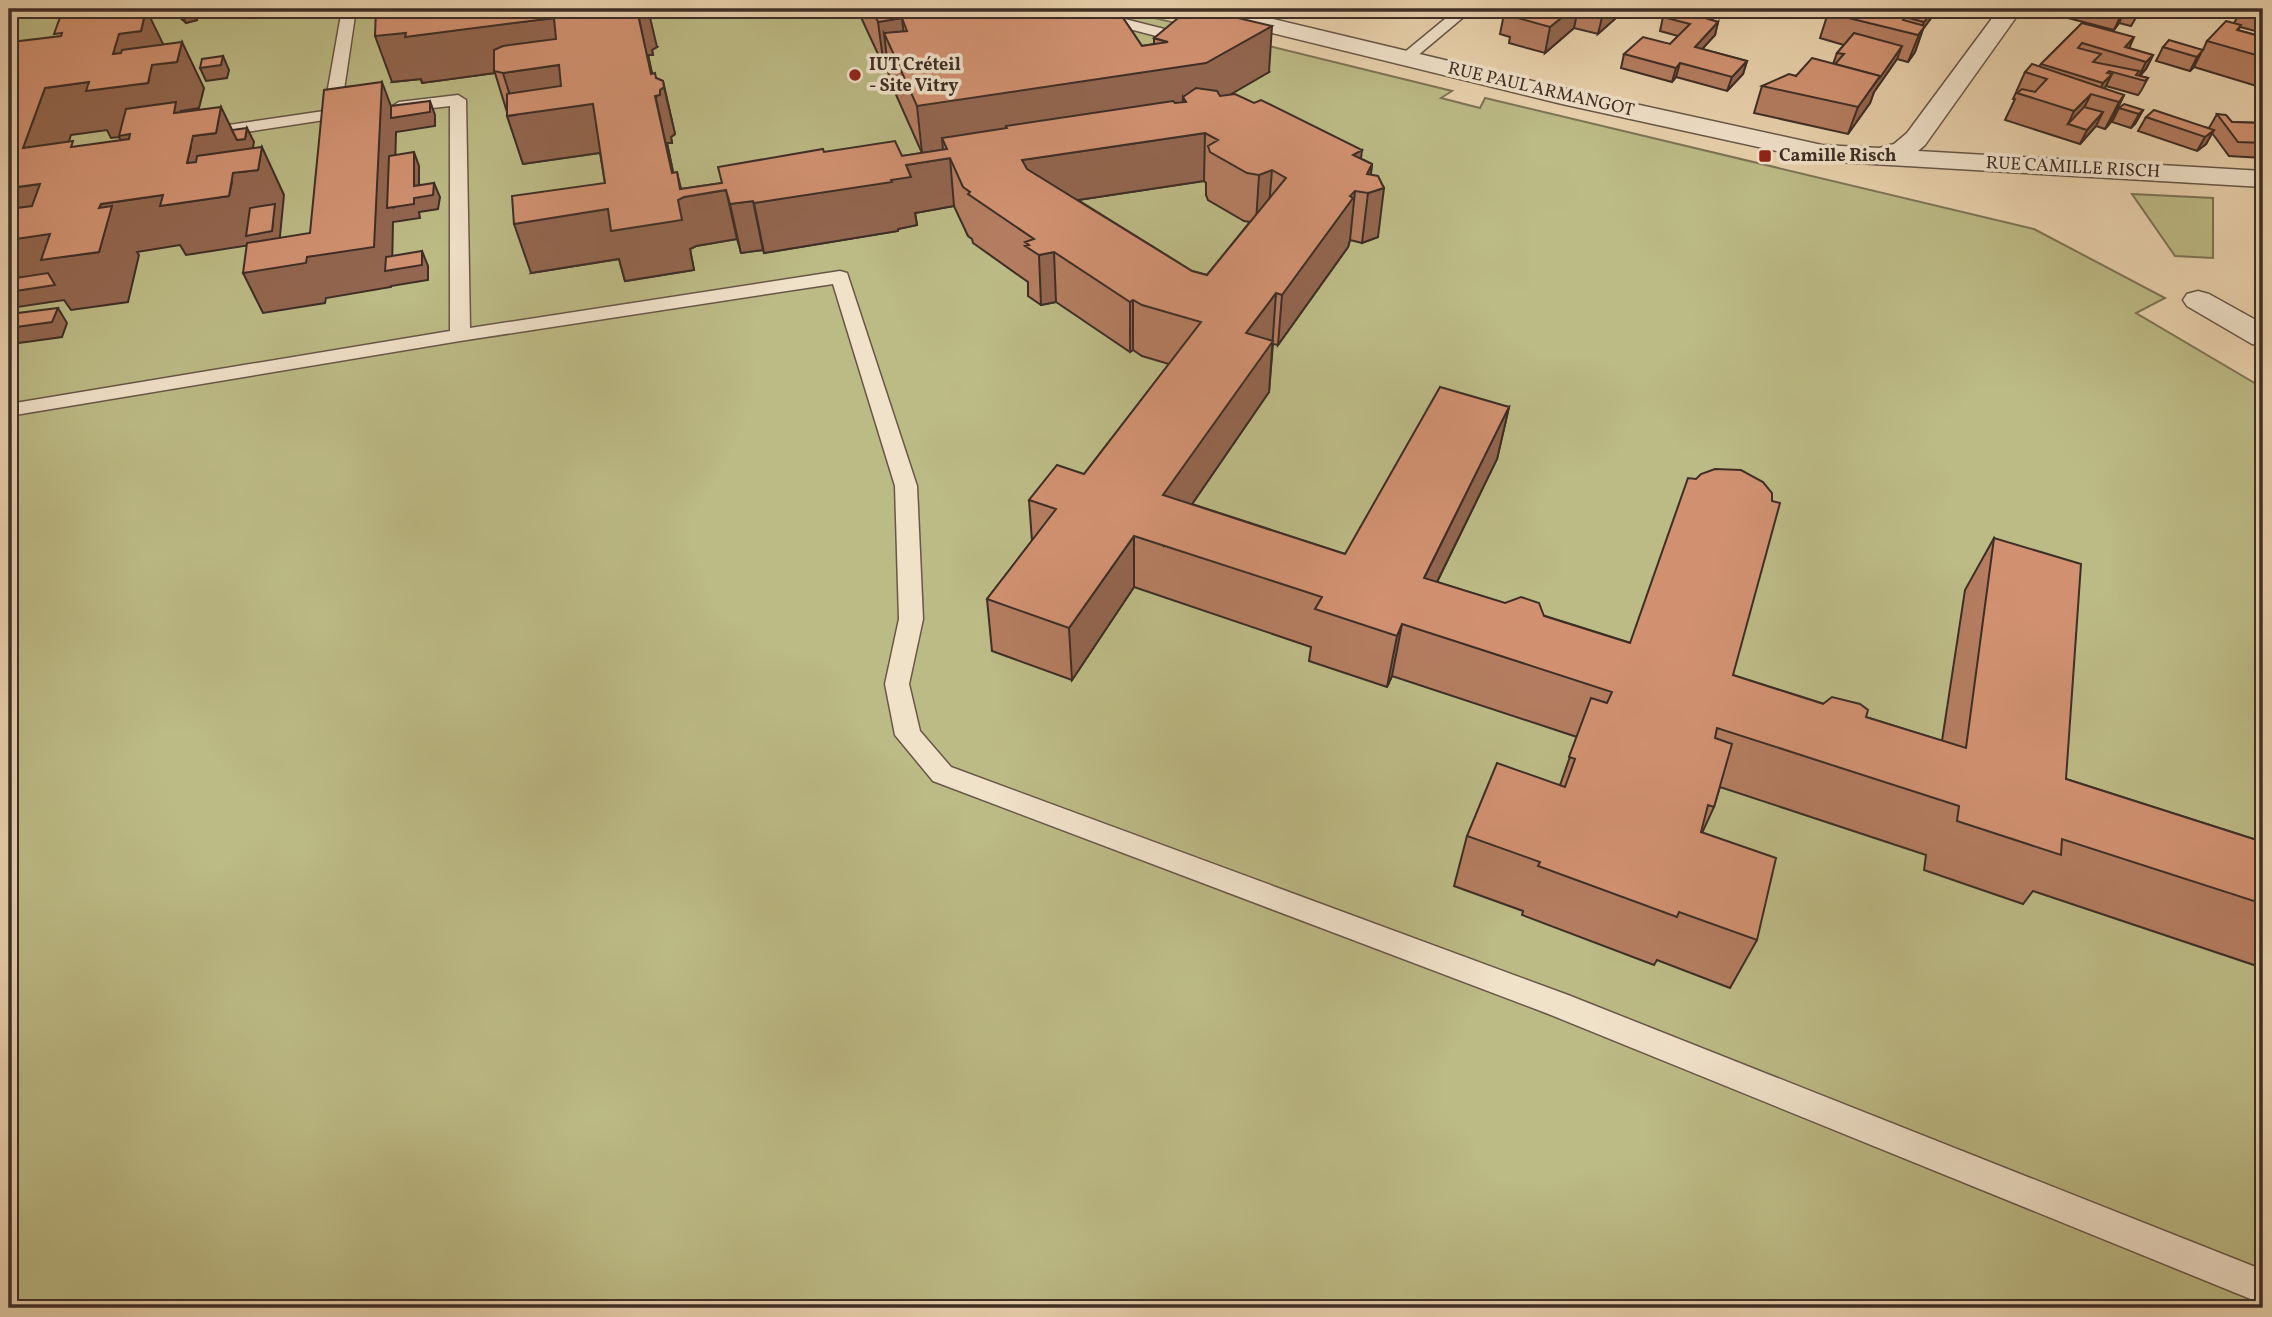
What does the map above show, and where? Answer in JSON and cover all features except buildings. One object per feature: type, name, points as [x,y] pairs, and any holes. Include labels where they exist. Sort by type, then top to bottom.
[{"type":"street","name":"RUE PAUL ARMANGOT","points":[[1203,9],[1405,59],[1789,146],[1852,156],[1882,156]]},
{"type":"street","points":[[1882,156],[1903,150],[1916,139],[2011,9]]},
{"type":"street","name":"RUE CAMILLE RISCH","points":[[1882,156],[2263,179]]},
{"type":"street","points":[[2198,300],[2263,337]]},
{"type":"lane","points":[[332,115],[349,9]]},
{"type":"lane","points":[[1069,9],[1212,46]]},
{"type":"lane","points":[[1405,59],[1466,9]]},
{"type":"lane","points":[[380,109],[458,100],[460,335]]},
{"type":"lane","points":[[189,136],[355,112]]},
{"type":"lane","points":[[9,410],[460,335],[841,277],[906,486],[911,619],[897,684],[908,735],[942,774],[1557,1004],[2263,1287]]},
{"type":"shaded area","points":[[9,9],[1118,9],[1452,91],[1441,98],[1480,108],[1485,98],[2034,229],[2165,298],[2136,313],[2263,388],[2263,1308],[9,1308]]},
{"type":"shaded area","points":[[2132,194],[2213,198],[2213,258],[2175,256]]},
{"type":"place","name":"IUT Créteil - Site Vitry","points":[[855,75]]},
{"type":"place","name":"Camille Risch","points":[[1765,156]]}]
